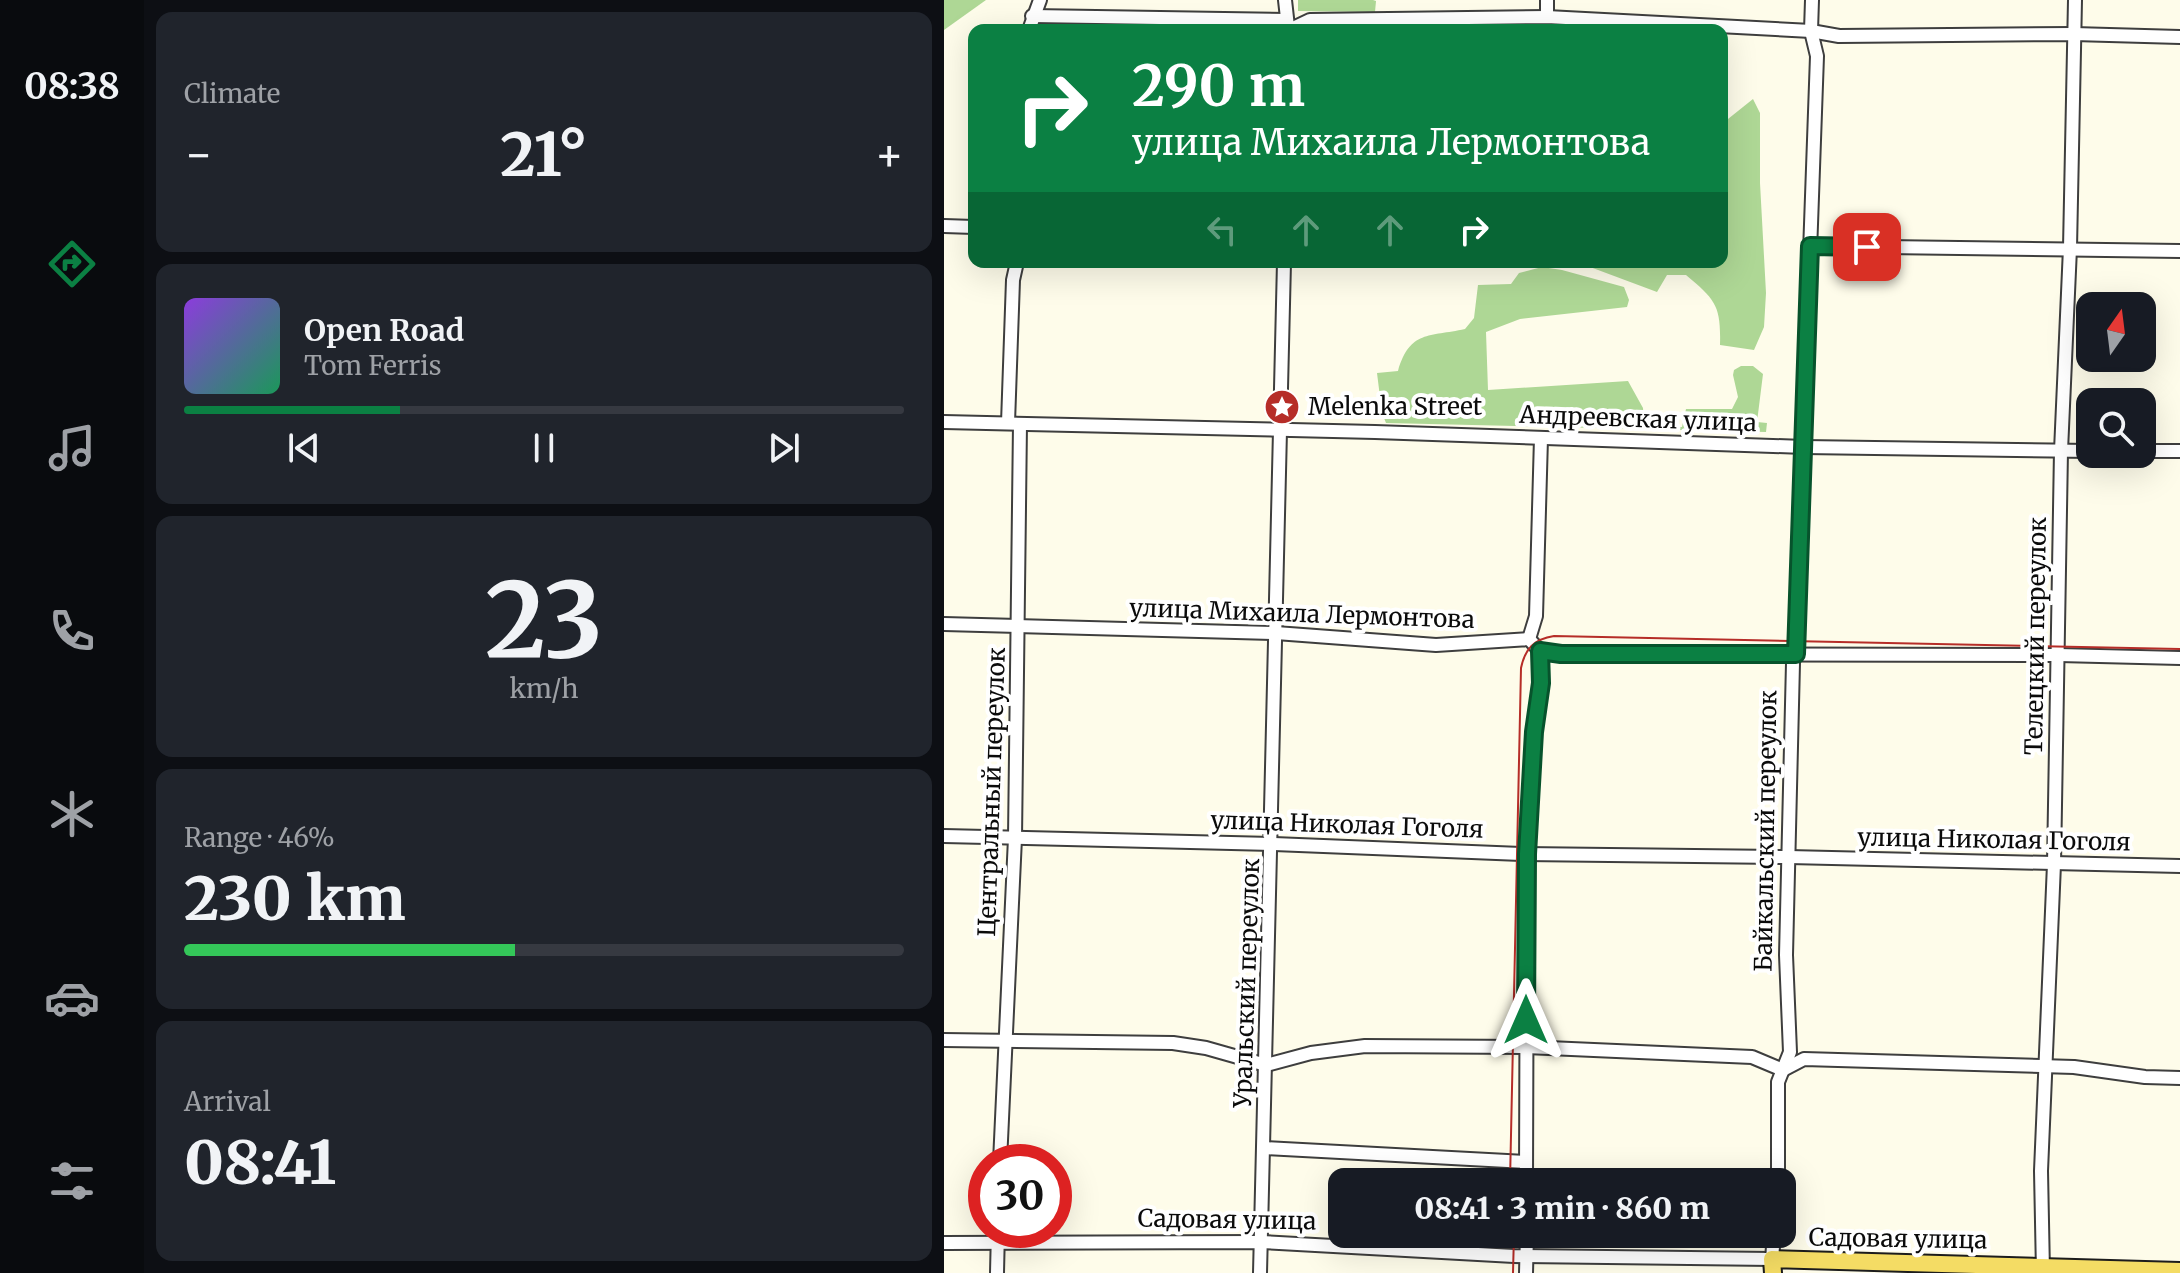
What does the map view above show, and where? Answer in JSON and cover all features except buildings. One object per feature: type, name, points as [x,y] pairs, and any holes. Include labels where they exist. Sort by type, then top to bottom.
[{"type":"main road","name":"Садовая улица","points":[[1772,1266],[2180,1271]]},
{"type":"street","points":[[1030,24],[1040,0]]},
{"type":"street","points":[[1285,0],[1288,24]]},
{"type":"street","points":[[1547,0],[1547,17]]},
{"type":"street","name":"Байкальский переулок","points":[[1778,1168],[1778,1082],[1790,1052],[1786,955],[1817,56],[1811,31],[1812,0]]},
{"type":"street","name":"Телецкий переулок","points":[[2043,1270],[2041,1171],[2054,864],[2061,451],[2070,248],[2075,0]]},
{"type":"street","points":[[1032,16],[1237,24]]},
{"type":"street","points":[[1295,24],[1310,20],[1547,17],[1679,24]]},
{"type":"street","points":[[1728,27],[1811,31],[1828,35],[2180,37]]},
{"type":"street","points":[[944,226],[968,227]]},
{"type":"street","points":[[1810,246],[2180,251]]},
{"type":"street","name":"Центральный переулок","points":[[1001,1144],[1015,838],[1019,626],[1014,423],[1013,280],[1016,268]]},
{"type":"street","name":"Уральский переулок","points":[[1260,1273],[1274,844],[1284,268]]},
{"type":"street","name":"Андреевская улица","points":[[944,422],[1804,447],[2076,451]]},
{"type":"street","points":[[1541,438],[1536,616],[1529,639],[1540,651],[1561,654],[2180,658]]},
{"type":"street","points":[[2156,451],[2180,451]]},
{"type":"street","name":"улица Михаила Лермонтова","points":[[944,624],[1276,633],[1436,645],[1529,639]]},
{"type":"street","points":[[1526,1168],[1527,854],[1534,732],[1541,683],[1540,651]]},
{"type":"street","name":"улица Николая Гоголя","points":[[944,836],[1527,854],[2180,866]]},
{"type":"street","points":[[944,1040],[1189,1045],[1266,1065],[1311,1053],[1365,1046],[1526,1047],[1752,1057],[1783,1070],[1804,1059],[2074,1067],[2156,1078],[2180,1078]]},
{"type":"street","points":[[1264,1148],[1526,1162]]},
{"type":"street","name":"Садовая улица","points":[[1072,1243],[1261,1242],[1772,1266]]},
{"type":"street","name":"Садовая улица","points":[[944,1243],[968,1243]]},
{"type":"street","points":[[997,1248],[997,1273]]},
{"type":"street","points":[[1526,1273],[1527,1248]]},
{"type":"green space","points":[[944,0],[986,0],[944,30]]},
{"type":"green space","points":[[1298,0],[1376,1],[1375,12],[1298,11]]},
{"type":"green space","points":[[1753,99],[1760,113],[1766,293],[1764,327],[1754,350],[1720,345],[1715,305],[1686,275],[1667,275],[1657,292],[1593,268],[1728,268],[1728,119]]},
{"type":"green space","points":[[1538,268],[1562,270],[1624,287],[1629,300],[1627,307],[1520,319],[1486,332],[1488,390],[1628,381],[1643,408],[1644,426],[1682,427],[1686,409],[1732,409],[1738,397],[1734,370],[1741,366],[1753,366],[1763,374],[1757,422],[1767,423],[1766,432],[1386,423],[1377,373],[1398,371],[1408,348],[1422,338],[1465,329],[1474,318],[1478,285],[1511,284],[1519,273]]},
{"type":"tram line","points":[[1510,1168],[1521,668],[1525,655],[1536,642],[1554,636],[2180,649]]},
{"type":"tram line","points":[[1513,1273],[1514,1248]]},
{"type":"place","name":"Melenka Street","points":[[1282,407]]},
{"type":"route","points":[[1526,1020],[1527,854],[1534,732],[1541,683],[1540,651],[1561,654],[1796,654],[1810,246],[1867,247]]}]
